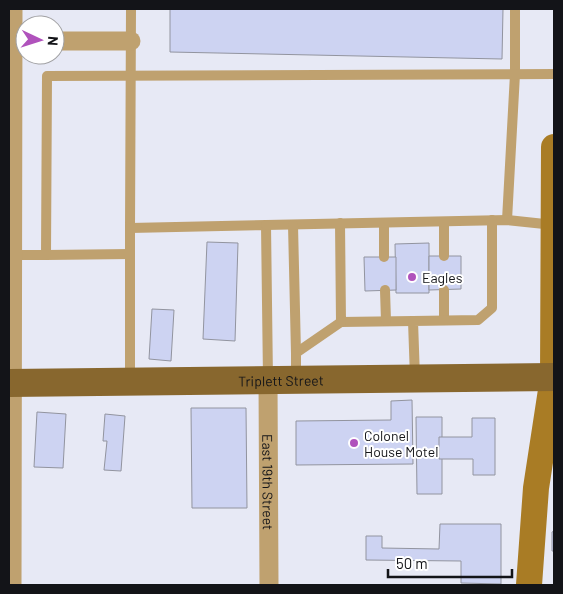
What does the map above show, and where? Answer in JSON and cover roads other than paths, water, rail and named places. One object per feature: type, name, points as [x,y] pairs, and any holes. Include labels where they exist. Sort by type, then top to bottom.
[{"type":"main road","name":"Triplett Street","points":[[11,383],[268,380],[296,366],[415,378],[553,377]]},
{"type":"street","points":[[65,41],[131,41]]},
{"type":"street","points":[[12,585],[12,255],[18,65]]},
{"type":"street","points":[[529,585],[536,488],[553,377],[554,148]]},
{"type":"street","name":"East 19th Street","points":[[268,380],[269,585]]},
{"type":"lane","points":[[130,381],[131,9]]},
{"type":"lane","points":[[507,220],[515,74],[515,9]]},
{"type":"lane","points":[[46,255],[47,76],[554,74]]},
{"type":"lane","points":[[130,228],[492,220],[554,225]]},
{"type":"lane","points":[[296,366],[341,322],[478,320],[492,308],[492,220]]},
{"type":"lane","points":[[444,222],[444,256]]},
{"type":"lane","points":[[340,223],[341,322]]},
{"type":"lane","points":[[384,223],[384,257]]},
{"type":"lane","points":[[266,225],[268,380]]},
{"type":"lane","points":[[293,225],[296,366]]},
{"type":"lane","points":[[12,255],[130,254]]},
{"type":"lane","points":[[385,290],[386,321]]},
{"type":"lane","points":[[444,290],[444,320]]},
{"type":"lane","points":[[413,321],[415,378]]},
{"type":"place","name":"Eagles","points":[[412,277]]},
{"type":"place","name":"Colonel House Motel","points":[[354,443]]}]
